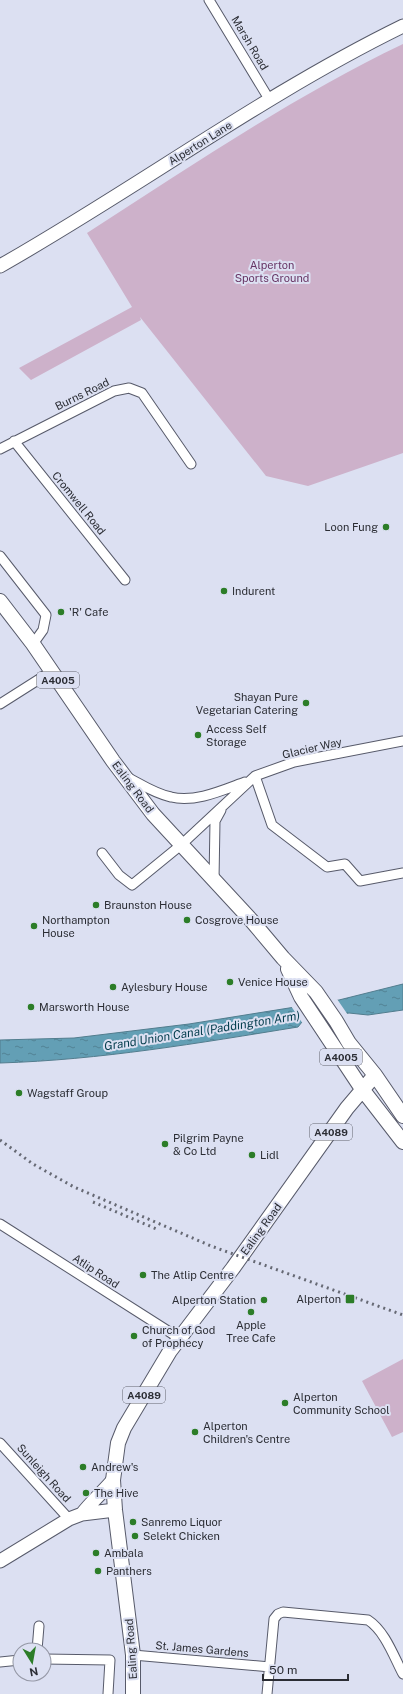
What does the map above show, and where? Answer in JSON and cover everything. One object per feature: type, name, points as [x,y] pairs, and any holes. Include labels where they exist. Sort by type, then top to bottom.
[{"type":"main road","name":"Alperton Lane","points":[[0,266],[42,243],[269,99],[333,62],[403,26]]},
{"type":"main road","name":"Ealing Road","points":[[0,601],[33,644],[123,774],[153,814],[251,920],[283,958],[316,992],[349,1043],[375,1075]]},
{"type":"main road","name":"Ealing Road","points":[[134,1694],[133,1655],[115,1510],[113,1480],[118,1443],[124,1428],[179,1338],[232,1268],[362,1089],[301,997],[283,958]]},
{"type":"main road","points":[[349,1043],[363,1072],[362,1089]]},
{"type":"main road","name":"A4089","points":[[362,1089],[375,1075]]},
{"type":"main road","name":"A4005","points":[[375,1075],[403,1116]]},
{"type":"main road","name":"A4005","points":[[362,1089],[403,1142]]},
{"type":"main road","points":[[82,1514],[90,1502],[104,1491],[113,1480]]},
{"type":"main road","points":[[0,1561],[69,1520],[82,1514],[115,1510]]},
{"type":"street","name":"Marsh Road","points":[[209,0],[269,99]]},
{"type":"street","name":"Burns Road","points":[[0,449],[114,390],[129,388],[142,393],[191,464]]},
{"type":"street","name":"Cromwell Road","points":[[14,442],[125,580]]},
{"type":"street","points":[[0,556],[46,615],[43,630],[33,644]]},
{"type":"street","points":[[0,704],[52,671]]},
{"type":"street","name":"Glacier Way","points":[[102,853],[119,875],[132,885],[181,845],[252,778],[294,762],[403,741]]},
{"type":"street","points":[[123,774],[160,794],[172,798],[208,794],[252,778],[272,825],[327,868],[345,864],[360,880],[403,873]]},
{"type":"street","points":[[214,880],[215,821],[224,803]]},
{"type":"street","name":"Atlip Road","points":[[0,1224],[179,1338]]},
{"type":"street","name":"Sunleigh Road","points":[[0,1443],[69,1520]]},
{"type":"street","points":[[267,1694],[274,1619],[278,1614],[283,1612],[368,1620],[373,1623],[384,1638],[403,1674]]},
{"type":"street","points":[[38,1642],[39,1626]]},
{"type":"street","name":"St. James Gardens","points":[[133,1655],[270,1667]]},
{"type":"street","points":[[52,1659],[110,1660],[108,1694]]},
{"type":"street","points":[[0,1662],[12,1661]]},
{"type":"green space","name":"Alperton Sports Ground","points":[[403,44],[403,453],[308,486],[266,476],[140,317],[141,320],[31,380],[19,368],[132,307],[87,233],[203,158],[281,110]]},
{"type":"green space","points":[[403,1359],[403,1432],[392,1437],[362,1381]]},
{"type":"water","name":"Grand Union Canal (Paddington Arm)","points":[[403,984],[403,1010],[368,1015],[349,1013],[302,1022],[298,1027],[112,1055],[0,1063],[0,1040],[74,1038],[189,1024],[339,1000]]},
{"type":"pier","points":[[337,999],[348,1015],[303,1024],[291,1006]]},
{"type":"railway","points":[[0,1140],[33,1164],[74,1187],[211,1246],[403,1315]]},
{"type":"railway","points":[[93,1202],[159,1230]]},
{"type":"place","name":"Loon Fung","points":[[386,527]]},
{"type":"place","name":"Indurent","points":[[224,591]]},
{"type":"place","name":"'R' Cafe","points":[[61,612]]},
{"type":"place","name":"Shayan Pure Vegetarian Catering","points":[[306,703]]},
{"type":"place","name":"Access Self Storage","points":[[198,735]]},
{"type":"place","name":"Braunston House","points":[[96,905]]},
{"type":"place","name":"Cosgrove House","points":[[187,920]]},
{"type":"place","name":"Northampton House","points":[[34,926]]},
{"type":"place","name":"Venice House","points":[[230,982]]},
{"type":"place","name":"Aylesbury House","points":[[113,987]]},
{"type":"place","name":"Marsworth House","points":[[31,1007]]},
{"type":"place","name":"Wagstaff Group","points":[[19,1093]]},
{"type":"place","name":"Pilgrim Payne & Co Ltd","points":[[165,1144]]},
{"type":"place","name":"Lidl","points":[[252,1155]]},
{"type":"place","name":"The Atlip Centre","points":[[143,1275]]},
{"type":"place","name":"Alperton","points":[[350,1299]]},
{"type":"place","name":"Alperton Station","points":[[264,1300]]},
{"type":"place","name":"Apple Tree Cafe","points":[[251,1312]]},
{"type":"place","name":"Church of God of Prophecy","points":[[134,1336]]},
{"type":"place","name":"Alperton Community School","points":[[285,1403]]},
{"type":"place","name":"Alperton Children's Centre","points":[[195,1432]]},
{"type":"place","name":"Andrew's","points":[[83,1467]]},
{"type":"place","name":"The Hive","points":[[86,1493]]},
{"type":"place","name":"Sanremo Liquor","points":[[133,1522]]},
{"type":"place","name":"Selekt Chicken","points":[[135,1536]]},
{"type":"place","name":"Ambala","points":[[96,1553]]},
{"type":"place","name":"Panthers","points":[[98,1571]]}]
